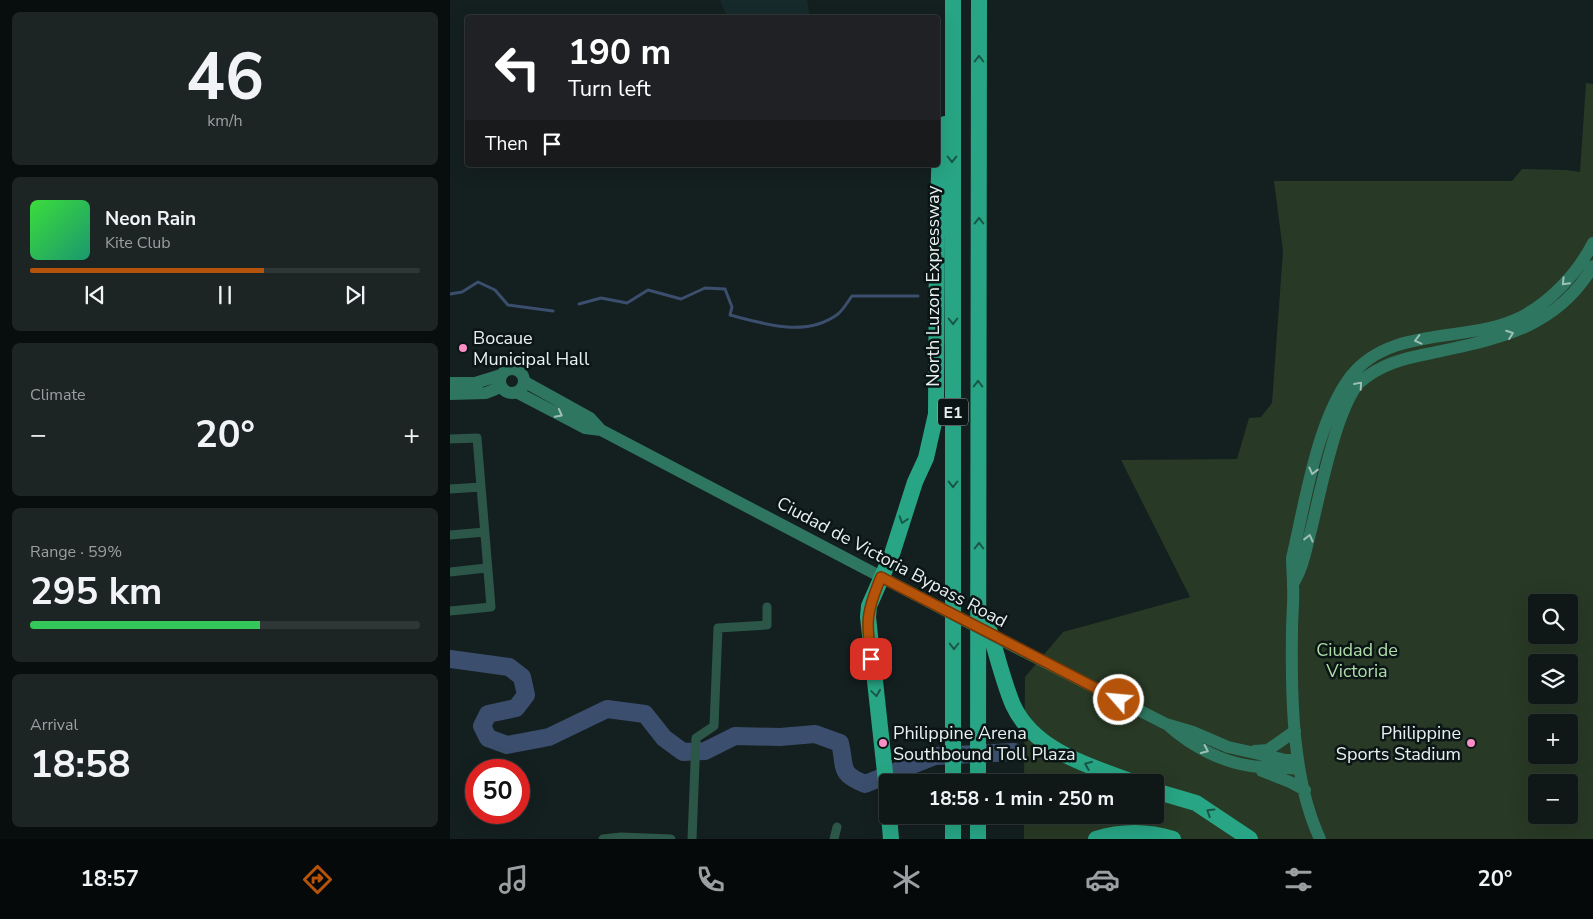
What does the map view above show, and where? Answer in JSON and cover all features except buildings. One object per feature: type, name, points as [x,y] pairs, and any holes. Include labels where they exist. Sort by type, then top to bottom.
[{"type":"highway","name":"North Luzon Expressway","points":[[953,0],[953,774]]},
{"type":"highway","name":"E1","points":[[978,774],[980,0]]},
{"type":"highway","points":[[940,147],[952,93]]},
{"type":"highway","points":[[885,774],[868,631],[869,606],[897,540],[915,482],[926,458],[936,414],[939,167]]},
{"type":"highway","points":[[978,595],[1014,705],[1030,730],[1050,746],[1082,762],[1113,774]]},
{"type":"highway","points":[[1164,794],[1196,803],[1250,839]]},
{"type":"highway","points":[[890,824],[891,839]]},
{"type":"highway","points":[[953,824],[953,839]]},
{"type":"highway","points":[[978,824],[978,839]]},
{"type":"highway","points":[[1096,839],[1134,832],[1156,834],[1173,839]]},
{"type":"main road","points":[[1327,440],[1358,385],[1371,373],[1390,363],[1496,339],[1520,330],[1551,313],[1586,270],[1593,243]]},
{"type":"main road","points":[[1320,839],[1305,790],[1295,732],[1292,637],[1293,584],[1303,562],[1327,440],[1338,396],[1352,374],[1385,350],[1420,339],[1492,327],[1516,319],[1586,270]]},
{"type":"main road","points":[[1385,350],[1390,363]]},
{"type":"main road","points":[[450,394],[486,393],[501,381],[508,370],[517,370],[523,374],[522,387],[510,394],[501,381]]},
{"type":"main road","points":[[450,383],[501,381]]},
{"type":"main road","name":"Ciudad de Victoria Bypass Road","points":[[522,387],[585,428],[601,430],[1166,724],[1194,732],[1228,747],[1299,764]]},
{"type":"main road","name":"Ciudad de Victoria Bypass Road","points":[[1166,724],[1188,742],[1224,759],[1249,766],[1299,764]]},
{"type":"main road","points":[[1250,752],[1268,750],[1295,732]]},
{"type":"main road","points":[[1249,766],[1305,790]]},
{"type":"street","points":[[450,439],[477,438],[486,568],[491,607],[450,611]]},
{"type":"street","points":[[450,489],[481,487]]},
{"type":"street","points":[[450,535],[485,532]]},
{"type":"street","points":[[450,572],[486,568]]},
{"type":"street","points":[[692,839],[696,738],[714,726],[718,628],[767,625],[767,607]]},
{"type":"street","points":[[834,839],[837,828]]},
{"type":"street","points":[[603,839],[621,837],[671,839]]},
{"type":"shaded area","points":[[720,0],[807,0],[810,15],[726,15]]},
{"type":"green space","name":"Ciudad de Victoria","points":[[1586,83],[1593,84],[1593,839],[1024,839],[1024,824],[1164,824],[1164,774],[1024,774],[1025,677],[1063,632],[1190,597],[1121,460],[1237,459],[1249,418],[1261,417],[1272,403],[1283,251],[1274,181],[1512,181],[1522,169],[1580,172]]},
{"type":"waterway","points":[[450,294],[462,292],[478,282],[495,290],[508,305],[553,311]]},
{"type":"waterway","points":[[579,304],[601,298],[627,303],[648,290],[681,299],[705,288],[725,289],[732,307],[730,315],[771,325],[799,327],[813,326],[838,314],[852,296],[918,296]]},
{"type":"waterway","points":[[450,659],[509,667],[522,677],[526,695],[516,708],[488,714],[482,726],[488,738],[507,745],[549,737],[607,709],[645,714],[664,738],[683,752],[705,751],[735,736],[780,737],[815,734],[840,743],[843,764],[847,773],[865,784],[935,756],[1014,752]]},
{"type":"place","name":"Bocaue Municipal Hall","points":[[463,348]]},
{"type":"place","name":"Philippine Arena Southbound Toll Plaza","points":[[883,743]]},
{"type":"place","name":"Philippine Sports Stadium","points":[[1471,743]]},
{"type":"route","points":[[871,659],[868,631],[869,606],[881,577],[1119,700]]}]
